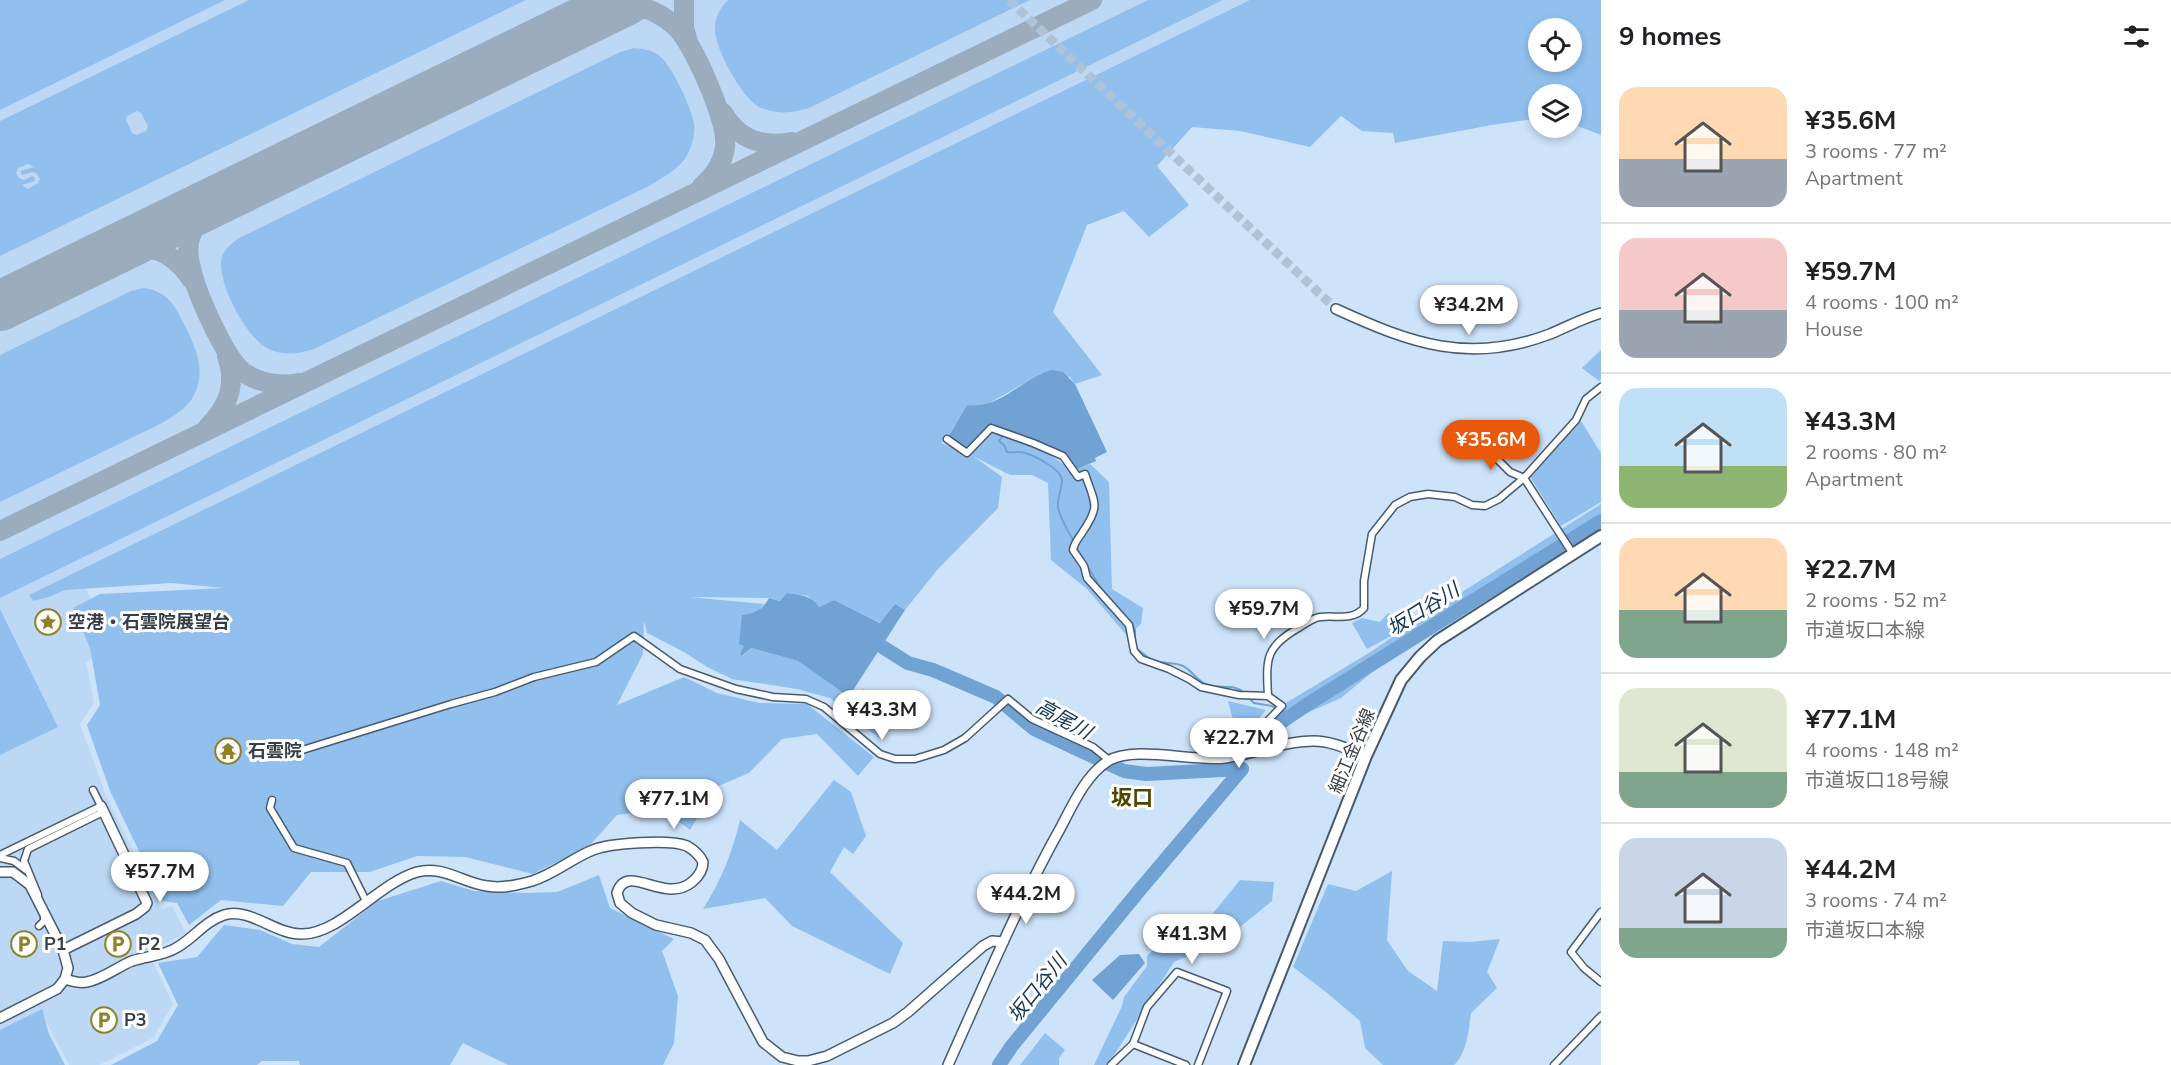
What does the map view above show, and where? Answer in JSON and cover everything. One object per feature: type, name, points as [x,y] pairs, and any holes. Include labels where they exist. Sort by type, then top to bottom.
[{"type":"main road","name":"細江金谷線","points":[[1244,1065],[1366,756],[1401,680],[1437,641],[1572,551],[1601,536]]},
{"type":"street","points":[[1336,309],[1396,334],[1452,348],[1484,350],[1516,344],[1549,334],[1601,313]]},
{"type":"street","points":[[1268,696],[1267,661],[1270,652],[1282,637],[1317,617],[1352,616],[1359,614],[1364,608],[1364,581],[1372,534],[1395,505],[1410,496],[1428,494],[1455,497],[1472,505],[1485,506],[1499,499],[1524,478],[1576,420],[1586,399],[1601,387]]},
{"type":"street","points":[[947,439],[967,453],[991,428],[1034,442],[1063,456],[1078,477],[1084,474],[1095,502],[1095,514],[1074,544],[1073,550],[1084,566],[1087,578],[1130,625],[1134,651],[1141,659],[1169,669],[1201,687],[1243,695],[1268,696],[1282,706],[1259,730],[1265,750]]},
{"type":"street","points":[[1476,438],[1510,472],[1524,478],[1572,551]]},
{"type":"street","points":[[299,751],[495,692],[534,677],[596,662],[634,636],[681,669],[700,677],[736,689],[773,697],[806,699],[824,707],[880,754],[895,759],[915,759],[944,750],[965,738],[1008,699],[1032,719],[1093,747],[1108,760]]},
{"type":"street","points":[[948,1065],[1038,867],[1090,777],[1108,760],[1133,753],[1198,759],[1223,758],[1315,741],[1333,744],[1366,756]]},
{"type":"street","points":[[63,950],[136,914],[147,903],[93,790]]},
{"type":"street","points":[[272,801],[270,808],[294,848],[347,863],[366,901]]},
{"type":"street","points":[[0,856],[102,809]]},
{"type":"street","points":[[39,926],[44,918],[36,887],[24,861],[28,849],[102,809]]},
{"type":"street","points":[[65,979],[88,982],[132,961],[173,950],[206,924],[228,914],[238,914],[281,930],[303,934],[324,929],[402,878],[420,871],[445,872],[481,885],[500,887],[534,880],[606,846],[663,842],[688,847],[700,857],[703,868],[695,879],[678,890],[666,890],[641,882],[627,881],[622,884],[617,893],[620,903],[632,913],[656,925],[691,933],[705,940],[719,959],[763,1042],[782,1057],[808,1061],[827,1056],[893,1023],[983,946],[992,941],[1003,942]]},
{"type":"street","points":[[0,856],[14,861],[29,873]]},
{"type":"street","points":[[0,872],[13,872],[25,880],[42,907],[63,950],[68,968],[65,979],[57,989],[0,1018]]},
{"type":"street","points":[[1601,912],[1571,952],[1584,968],[1601,982]]},
{"type":"street","points":[[1111,1065],[1133,1044],[1148,1007],[1177,972],[1227,991],[1198,1065]]},
{"type":"street","points":[[1554,1065],[1601,1016]]},
{"type":"street","points":[[1133,1044],[1186,1065]]},
{"type":"shaded area","points":[[0,0],[225,0],[0,110]]},
{"type":"shaded area","points":[[215,0],[1300,0],[85,587],[113,641],[86,663],[94,703],[80,724],[105,793],[162,909],[172,906],[186,933],[148,952],[173,1004],[153,1038],[99,1065],[69,1065],[42,1014],[0,1035],[0,104]]},
{"type":"shaded area","points":[[249,0],[526,0],[0,256],[0,121]],"holes":[[[137,111],[141,113],[148,126],[146,131],[136,135],[132,133],[126,120],[127,116]],[[28,164],[34,167],[21,171],[22,175],[32,172],[36,173],[40,179],[28,189],[22,185],[35,181],[34,177],[24,180],[16,173],[18,168]]]},
{"type":"shaded area","points":[[728,0],[1030,0],[809,108],[784,112],[765,110],[752,102],[730,72],[719,48],[715,24]]},
{"type":"shaded area","points":[[1148,0],[1223,0],[0,598],[0,559]]},
{"type":"shaded area","points":[[1250,0],[1601,0],[1601,135],[1582,128],[1582,84],[1528,84],[1528,120],[1395,143],[1393,133],[1362,131],[1341,116],[1310,147],[1240,131],[1192,127],[1157,166],[1189,205],[1149,237],[1124,211],[1087,225],[1053,312],[1102,375],[1075,384],[1070,377],[1042,373],[986,405],[967,405],[947,439],[941,443],[967,453],[996,430],[1033,443],[1073,471],[1090,464],[1109,482],[1112,589],[1143,608],[1141,624],[1127,636],[1087,589],[1051,560],[1048,483],[1032,475],[1010,475],[973,456],[1002,477],[998,508],[938,569],[905,610],[895,604],[881,623],[834,600],[819,607],[808,596],[787,593],[781,601],[769,598],[690,597],[764,604],[758,612],[753,614],[745,646],[740,653],[743,656],[751,648],[798,661],[842,692],[846,701],[863,689],[874,701],[879,711],[879,738],[830,698],[797,689],[732,679],[647,633],[644,621],[643,654],[617,705],[684,677],[717,693],[759,703],[807,704],[874,757],[858,776],[817,734],[782,739],[749,773],[716,787],[690,830],[662,809],[617,815],[589,846],[533,874],[465,857],[417,856],[370,872],[311,872],[283,906],[221,900],[189,925],[177,903],[163,901],[110,791],[87,725],[100,705],[90,648],[73,608],[100,594],[224,588],[171,583],[65,590],[33,601],[29,595]]},
{"type":"shaded area","points":[[634,48],[645,49],[661,57],[671,69],[690,108],[694,124],[693,138],[686,157],[678,167],[651,185],[314,349],[291,354],[280,353],[269,349],[251,334],[235,308],[223,280],[222,257],[235,241],[620,52]]},
{"type":"shaded area","points":[[144,288],[167,298],[177,310],[189,334],[200,372],[192,399],[183,409],[160,424],[0,502],[0,355],[131,291]]},
{"type":"shaded area","points":[[1601,350],[1601,379],[1599,381],[1582,368]]},
{"type":"shaded area","points":[[1052,370],[1063,372],[1075,384],[1107,452],[1095,458],[1096,461],[1073,471],[1063,456],[992,428],[967,453],[947,439],[967,405],[979,405],[1001,398],[1031,379]]},
{"type":"shaded area","points":[[1581,421],[1601,453],[1601,502],[1561,526],[1530,477]]},
{"type":"shaded area","points":[[1601,504],[1601,529],[1555,561],[1422,638],[1381,665],[1341,698],[1300,716],[1273,733],[1265,729],[1286,703],[1404,629],[1367,649],[1352,623],[1362,618],[1380,622],[1388,613],[1396,618],[1404,607],[1413,623]]},
{"type":"shaded area","points":[[787,593],[809,598],[819,607],[834,600],[880,623],[895,604],[905,610],[846,701],[840,696],[842,692],[798,661],[751,648],[742,656],[740,653],[744,646],[739,644],[742,615],[758,611],[769,598],[780,601]]},
{"type":"shaded area","points":[[0,609],[58,727],[0,755]]},
{"type":"shaded area","points":[[1228,701],[1266,710],[1239,741]]},
{"type":"shaded area","points":[[834,780],[851,792],[866,836],[853,854],[844,847],[830,872],[903,943],[890,974],[792,926],[765,898],[703,909],[725,866],[740,820],[777,850]]},
{"type":"shaded area","points":[[1392,871],[1387,940],[1408,971],[1437,991],[1443,941],[1470,942],[1500,939],[1487,972],[1497,988],[1471,1013],[1465,1047],[1454,1065],[1383,1065],[1365,1048],[1360,1021],[1293,967],[1328,884],[1356,891]]},
{"type":"shaded area","points":[[599,875],[610,908],[674,939],[662,951],[678,996],[674,1043],[663,1065],[508,1065],[463,1043],[450,1065],[300,1065],[299,1061],[262,1061],[257,1065],[111,1065],[157,1041],[178,1005],[158,963],[197,957],[224,925],[260,930],[292,944],[319,947],[378,901],[441,881],[474,891],[557,892]]},
{"type":"shaded area","points":[[1240,880],[1274,882],[1272,901],[1224,940],[1174,962],[1109,1065],[1094,1065],[1122,1006],[1124,997],[1147,966],[1147,956],[1161,943],[1197,933]]},
{"type":"shaded area","points":[[1139,954],[1145,963],[1113,1000],[1092,980],[1120,955]]},
{"type":"shaded area","points":[[42,1009],[49,1034],[65,1065],[0,1065],[0,1030]]},
{"type":"shaded area","points":[[1045,1033],[1065,1050],[1059,1058],[1059,1065],[1020,1065]]},
{"type":"waterway","points":[[1003,435],[999,441],[1007,452],[1023,452],[1035,457],[1052,467],[1061,476],[1058,508],[1074,542]]},
{"type":"waterway","name":"坂口谷川","points":[[1269,735],[1277,725],[1308,704],[1601,521]]},
{"type":"waterway","points":[[1076,547],[1100,587],[1131,623],[1135,630],[1135,642]]},
{"type":"waterway","name":"高尾川","points":[[881,646],[908,663],[933,670],[996,697],[1034,729],[1124,771],[1146,774],[1242,769]]},
{"type":"waterway","points":[[1136,648],[1150,659]]},
{"type":"waterway","points":[[1155,661],[1187,668],[1205,684],[1232,687],[1244,693]]},
{"type":"waterway","name":"坂口谷川","points":[[1248,697],[1254,703],[1272,706],[1287,714],[1339,684]]},
{"type":"waterway","name":"坂口谷川","points":[[999,1065],[1011,1047],[1138,892],[1242,769]]},
{"type":"taxiway","points":[[684,0],[684,28],[688,42]]},
{"type":"taxiway","points":[[0,531],[1092,0]]},
{"type":"taxiway","points":[[602,12],[633,7],[646,9],[666,19],[685,38],[709,86],[725,136],[724,153],[720,164],[702,186]]},
{"type":"taxiway","points":[[723,113],[736,129],[752,139],[771,144],[792,142]]},
{"type":"taxiway","points":[[226,195],[202,216],[190,236],[189,259],[199,293],[221,342],[238,367],[246,374],[264,382],[286,385],[299,383]]},
{"type":"taxiway","points":[[106,254],[132,248],[164,253],[183,268],[192,280]]},
{"type":"taxiway","points":[[208,427],[221,411],[229,394],[231,376],[227,356]]},
{"type":"runway","points":[[0,306],[627,0]]},
{"type":"tunnel","points":[[1009,0],[1336,309]]},
{"type":"place","name":"空港・石雲院展望台","points":[[48,622]]},
{"type":"place","name":"石雲院","points":[[228,751]]},
{"type":"place","name":"P1","points":[[24,944]]},
{"type":"place","name":"P2","points":[[118,944]]},
{"type":"place","name":"P3","points":[[104,1020]]},
{"type":"district","name":"坂口","points":[[1132,798]]}]
